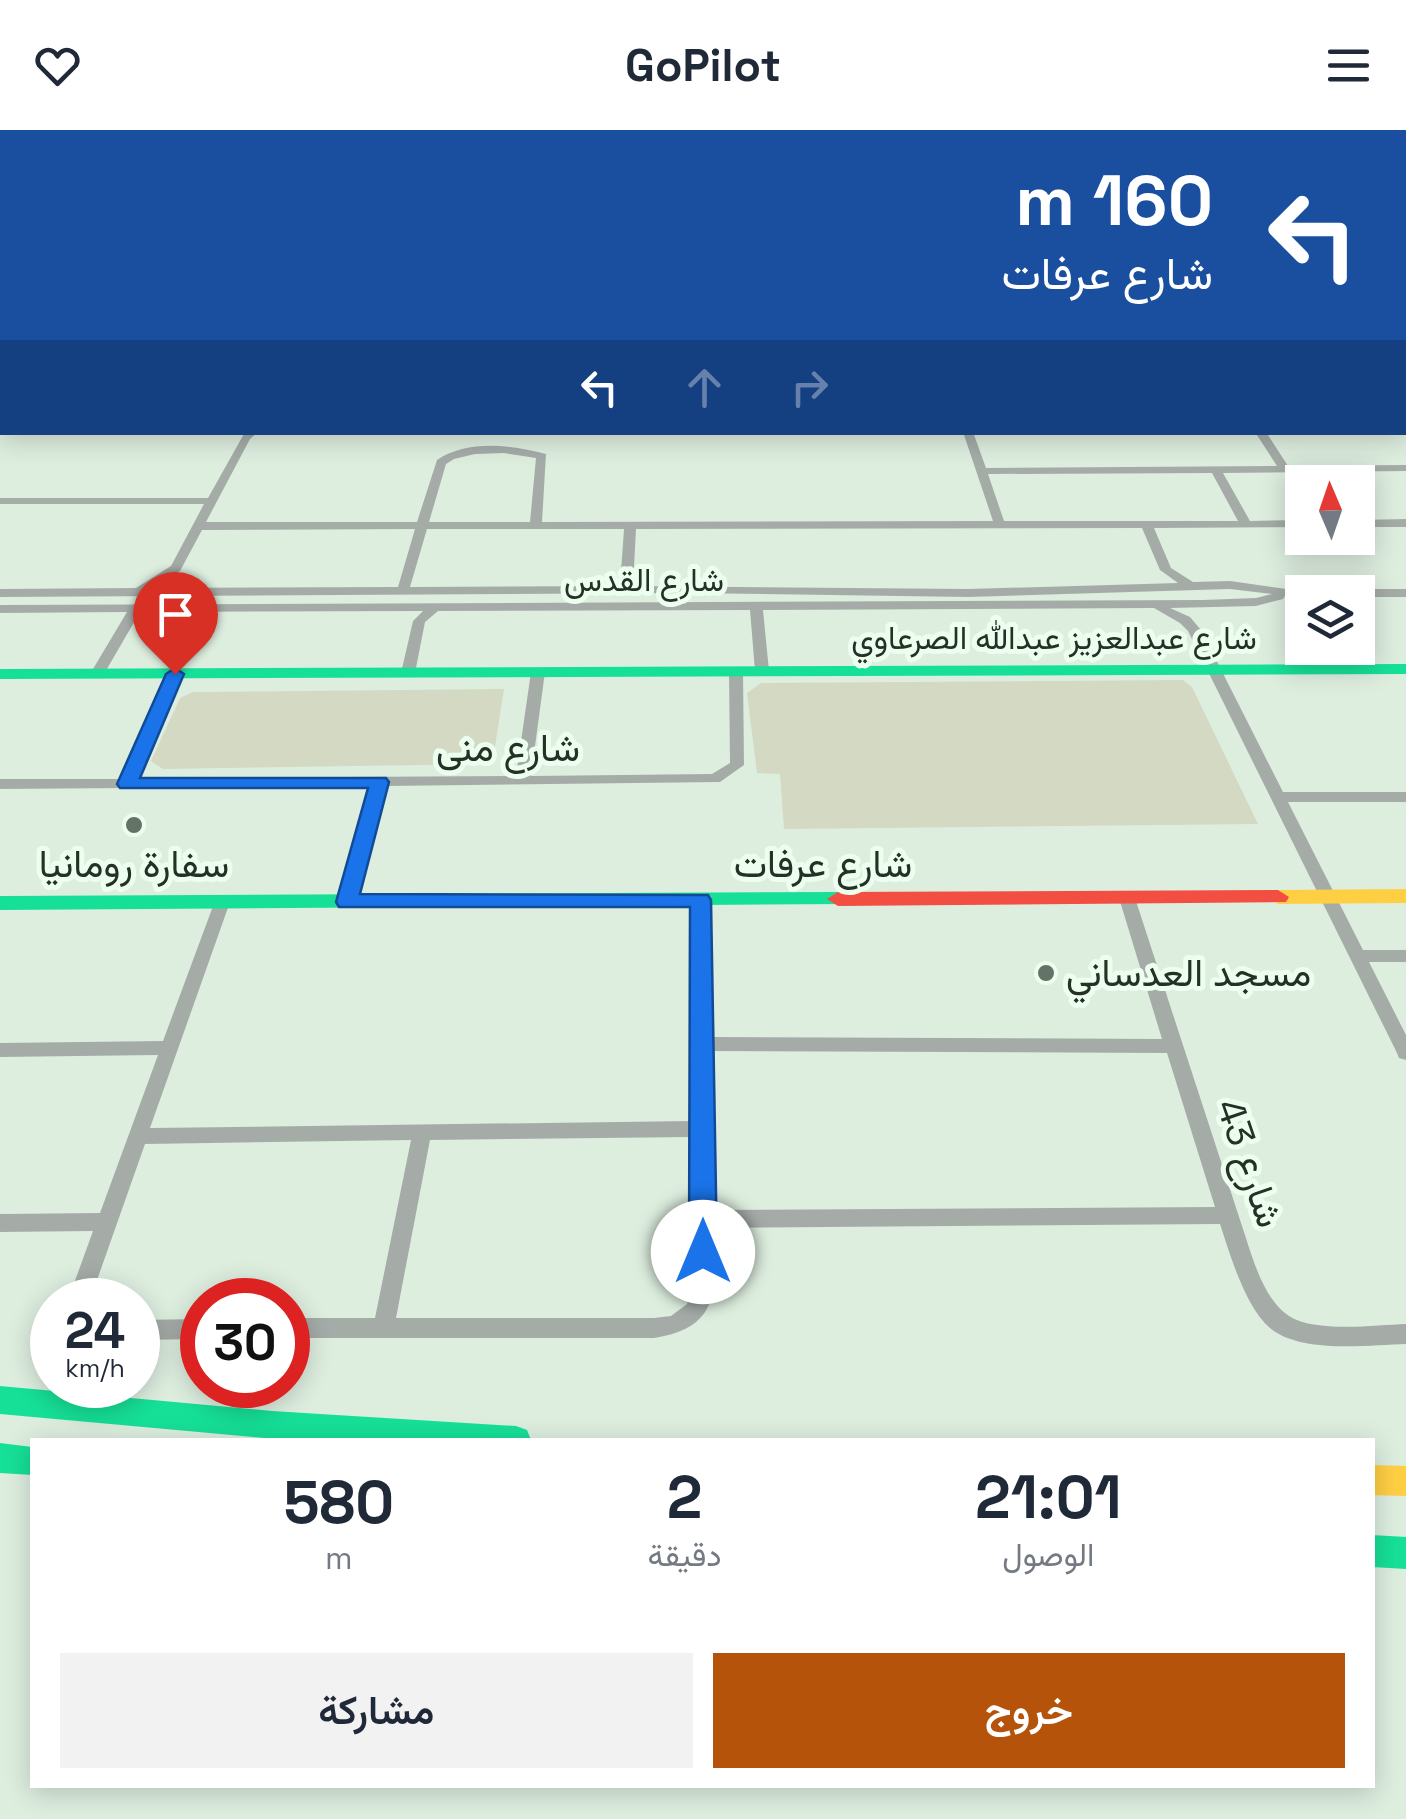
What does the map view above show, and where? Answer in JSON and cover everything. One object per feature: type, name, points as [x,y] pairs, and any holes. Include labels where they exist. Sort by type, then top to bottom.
[{"type":"main road","name":"شارع عبدالعزيز عبدالله الصرعاوي","points":[[0,674],[1406,669]]},
{"type":"main road","name":"شارع عرفات","points":[[0,904],[1406,896]]},
{"type":"main road","points":[[0,1400],[272,1425],[483,1438]]},
{"type":"main road","points":[[0,1458],[30,1461]]},
{"type":"main road","points":[[1375,1480],[1406,1481]]},
{"type":"main road","points":[[1375,1551],[1406,1553]]},
{"type":"street","points":[[700,130],[739,130]]},
{"type":"street","points":[[136,590],[161,580],[176,568],[246,435]]},
{"type":"street","points":[[969,435],[1000,524]]},
{"type":"street","points":[[1262,435],[1285,468]]},
{"type":"street","points":[[403,590],[441,462],[449,455],[530,453],[544,458],[536,526]]},
{"type":"street","points":[[982,471],[1285,468]]},
{"type":"street","points":[[1375,468],[1406,468]]},
{"type":"street","points":[[1215,470],[1246,524]]},
{"type":"street","points":[[0,502],[211,501]]},
{"type":"street","points":[[1375,524],[1406,523]]},
{"type":"street","points":[[1146,524],[1166,570],[1165,579],[1152,587]]},
{"type":"street","points":[[198,526],[1285,524]]},
{"type":"street","points":[[626,590],[630,526]]},
{"type":"street","points":[[176,568],[176,579],[194,590]]},
{"type":"street","points":[[1166,570],[1193,586]]},
{"type":"street","name":"شارع القدس","points":[[970,599],[1193,586],[1285,593]]},
{"type":"street","points":[[1230,586],[1250,595],[1240,603]]},
{"type":"street","points":[[1116,588],[1107,596],[1124,605]]},
{"type":"street","points":[[504,608],[516,599],[507,590]]},
{"type":"street","points":[[540,590],[531,599],[540,608]]},
{"type":"street","points":[[685,590],[698,593],[701,600],[686,608]]},
{"type":"street","name":"شارع القدس","points":[[0,593],[685,590],[822,600],[970,599],[1124,605],[1240,603],[1285,596]]},
{"type":"street","points":[[263,610],[278,600],[271,591]]},
{"type":"street","points":[[295,609],[288,600],[301,591]]},
{"type":"street","points":[[47,608],[41,600],[56,592]]},
{"type":"street","points":[[1375,593],[1406,592]]},
{"type":"street","name":"شارع القدس","points":[[0,609],[686,608],[756,607],[822,600]]},
{"type":"street","points":[[1150,604],[1185,620],[1194,630],[1406,1054]]},
{"type":"street","points":[[1194,630],[1195,612],[1203,604]]},
{"type":"street","points":[[756,607],[762,671]]},
{"type":"street","points":[[406,608],[419,620]]},
{"type":"street","points":[[408,672],[419,620],[434,608]]},
{"type":"street","points":[[97,674],[135,609]]},
{"type":"street","points":[[523,781],[538,672]]},
{"type":"street","name":"شارع منى","points":[[0,784],[724,776],[737,766],[739,756],[736,672]]},
{"type":"street","points":[[127,784],[175,674]]},
{"type":"street","points":[[347,902],[379,782]]},
{"type":"street","points":[[1278,797],[1406,797]]},
{"type":"street","name":"شارع 43","points":[[1127,898],[1258,1293],[1281,1324],[1326,1334],[1406,1334]]},
{"type":"street","points":[[310,1328],[654,1328],[675,1325],[696,1310],[704,1284],[700,900]]},
{"type":"street","points":[[86,1278],[222,902]]},
{"type":"street","points":[[1358,956],[1406,956]]},
{"type":"street","points":[[704,1044],[1174,1046]]},
{"type":"street","points":[[0,1050],[168,1048]]},
{"type":"street","points":[[139,1136],[702,1129]]},
{"type":"street","points":[[384,1326],[422,1132]]},
{"type":"street","points":[[703,1219],[1229,1215]]},
{"type":"street","points":[[0,1223],[105,1222]]},
{"type":"green space","points":[[1183,680],[1192,687],[1258,824],[784,829],[780,774],[757,773],[747,693],[761,683]]},
{"type":"green space","points":[[504,689],[493,759],[487,764],[163,769],[151,761],[180,698],[193,692]]},
{"type":"traffic: fast","points":[[0,674],[1406,669]]},
{"type":"traffic: fast","points":[[0,903],[838,899]]},
{"type":"traffic: fast","points":[[0,1400],[272,1425],[483,1438]]},
{"type":"traffic: fast","points":[[0,1458],[30,1461]]},
{"type":"traffic: fast","points":[[1375,1551],[1406,1553]]},
{"type":"traffic: slow","points":[[1278,897],[1406,896]]},
{"type":"traffic: slow","points":[[1375,1480],[1406,1481]]},
{"type":"traffic: jam","points":[[838,899],[1278,897]]},
{"type":"place","name":"سفارة رومانيا","points":[[134,825]]},
{"type":"place","name":"مسجد العدساني","points":[[1046,973]]},
{"type":"route","points":[[175,674],[127,784],[379,782],[347,902],[700,900],[703,1252]]}]
